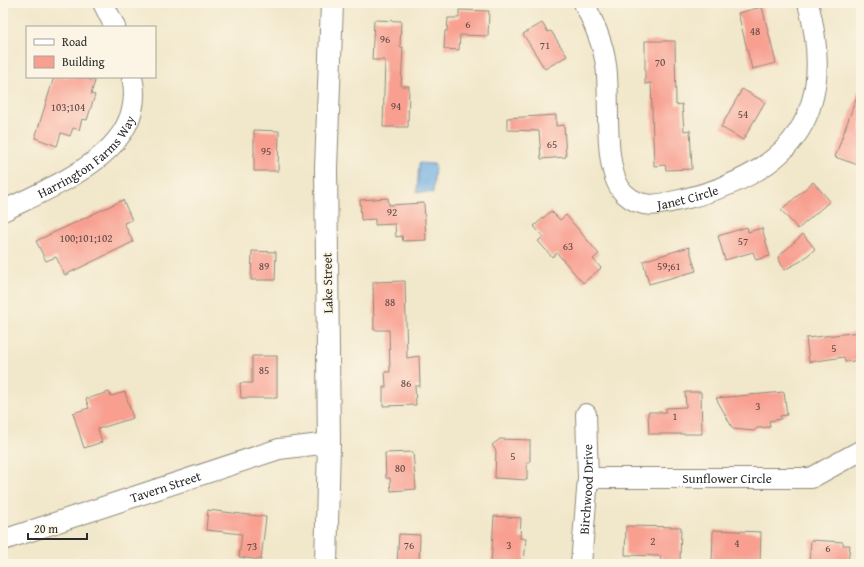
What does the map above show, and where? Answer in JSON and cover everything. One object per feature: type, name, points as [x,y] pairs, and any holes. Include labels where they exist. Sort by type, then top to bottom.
[{"type":"street","points":[[103,3],[114,26]]},
{"type":"street","name":"Lake Street","points":[[326,564],[329,443],[326,168],[332,3]]},
{"type":"street","name":"Janet Circle","points":[[584,3],[599,34],[607,66],[607,114],[613,170],[620,188],[625,194],[639,204],[648,206],[658,205],[709,192],[732,184],[777,158],[795,138],[808,113],[815,87],[818,58],[815,28],[808,3]]},
{"type":"street","name":"Harrington Farms Way","points":[[3,211],[68,178],[108,151],[123,132],[132,111],[134,96],[132,78]]},
{"type":"street","name":"Birchwood Drive","points":[[582,564],[588,478],[586,414]]},
{"type":"street","name":"Tavern Street","points":[[3,540],[279,449],[329,443]]},
{"type":"street","name":"Sunflower Circle","points":[[588,478],[811,478],[860,451]]},
{"type":"water","points":[[419,163],[435,164],[433,193],[417,192]]},
{"type":"building","points":[[762,7],[776,63],[752,69],[738,13]]},
{"type":"building","points":[[459,10],[489,11],[488,36],[460,35],[459,50],[444,49],[445,31],[447,31],[448,18],[459,18]]},
{"type":"building","points":[[374,20],[401,21],[400,47],[403,47],[401,86],[409,86],[408,127],[383,127],[385,60],[372,60]]},
{"type":"building","points":[[542,23],[548,32],[551,31],[567,56],[545,69],[523,34]]},
{"type":"building","points":[[645,41],[675,41],[676,105],[682,104],[684,131],[690,130],[692,169],[666,170],[665,165],[654,166],[651,83],[645,84]]},
{"type":"building","points":[[54,78],[84,78],[95,81],[91,94],[95,95],[87,120],[82,119],[79,130],[73,128],[70,136],[61,133],[57,146],[35,138]]},
{"type":"building","points":[[742,89],[765,102],[743,140],[721,127]]},
{"type":"building","points":[[859,90],[861,91],[861,166],[835,157]]},
{"type":"building","points":[[556,115],[556,126],[564,125],[566,157],[541,159],[539,131],[507,130],[507,118]]},
{"type":"building","points":[[254,130],[279,131],[278,171],[254,171]]},
{"type":"building","points":[[813,182],[830,201],[798,229],[781,210]]},
{"type":"building","points":[[388,198],[389,205],[424,203],[426,240],[403,241],[402,236],[396,237],[395,224],[375,225],[375,219],[361,220],[360,200]]},
{"type":"building","points":[[123,200],[132,220],[124,223],[133,242],[65,275],[56,257],[46,261],[36,241]]},
{"type":"building","points":[[551,211],[560,220],[566,215],[599,254],[593,259],[601,268],[583,283],[557,253],[552,257],[538,241],[543,237],[534,226]]},
{"type":"building","points":[[747,227],[748,232],[762,228],[770,256],[756,260],[753,252],[725,260],[718,236]]},
{"type":"building","points":[[803,234],[815,249],[801,261],[784,270],[778,257]]},
{"type":"building","points":[[689,247],[696,271],[649,284],[643,261]]},
{"type":"building","points":[[252,251],[276,252],[275,280],[251,280]]},
{"type":"building","points":[[405,281],[407,358],[419,356],[420,386],[415,386],[416,405],[383,406],[383,387],[386,387],[385,372],[390,372],[389,330],[374,330],[373,282]]},
{"type":"building","points":[[861,332],[861,360],[845,362],[844,357],[809,362],[806,338]]},
{"type":"building","points":[[252,356],[277,356],[277,398],[241,398],[240,383],[252,383]]},
{"type":"building","points":[[109,392],[111,396],[125,392],[133,418],[98,429],[102,442],[84,448],[73,413],[89,408],[86,399]]},
{"type":"building","points":[[685,392],[701,392],[702,434],[649,434],[648,412],[666,412],[666,408],[686,407]]},
{"type":"building","points":[[784,392],[787,415],[780,416],[781,419],[769,421],[770,427],[757,428],[754,431],[733,429],[716,398]]},
{"type":"building","points":[[500,439],[530,440],[530,462],[527,462],[527,480],[495,478],[496,451],[492,445]]},
{"type":"building","points":[[413,452],[416,489],[391,491],[390,478],[386,478],[385,453]]},
{"type":"building","points":[[208,510],[266,517],[261,560],[239,557],[242,534],[206,530]]},
{"type":"building","points":[[494,516],[521,518],[520,538],[526,539],[524,564],[491,564]]},
{"type":"building","points":[[626,526],[681,527],[680,562],[660,562],[661,556],[625,555]]},
{"type":"building","points":[[713,530],[761,532],[760,562],[730,561],[729,564],[712,564]]},
{"type":"building","points":[[399,534],[420,535],[419,564],[397,564]]},
{"type":"building","points":[[811,540],[843,542],[843,545],[850,545],[848,564],[809,564]]}]
